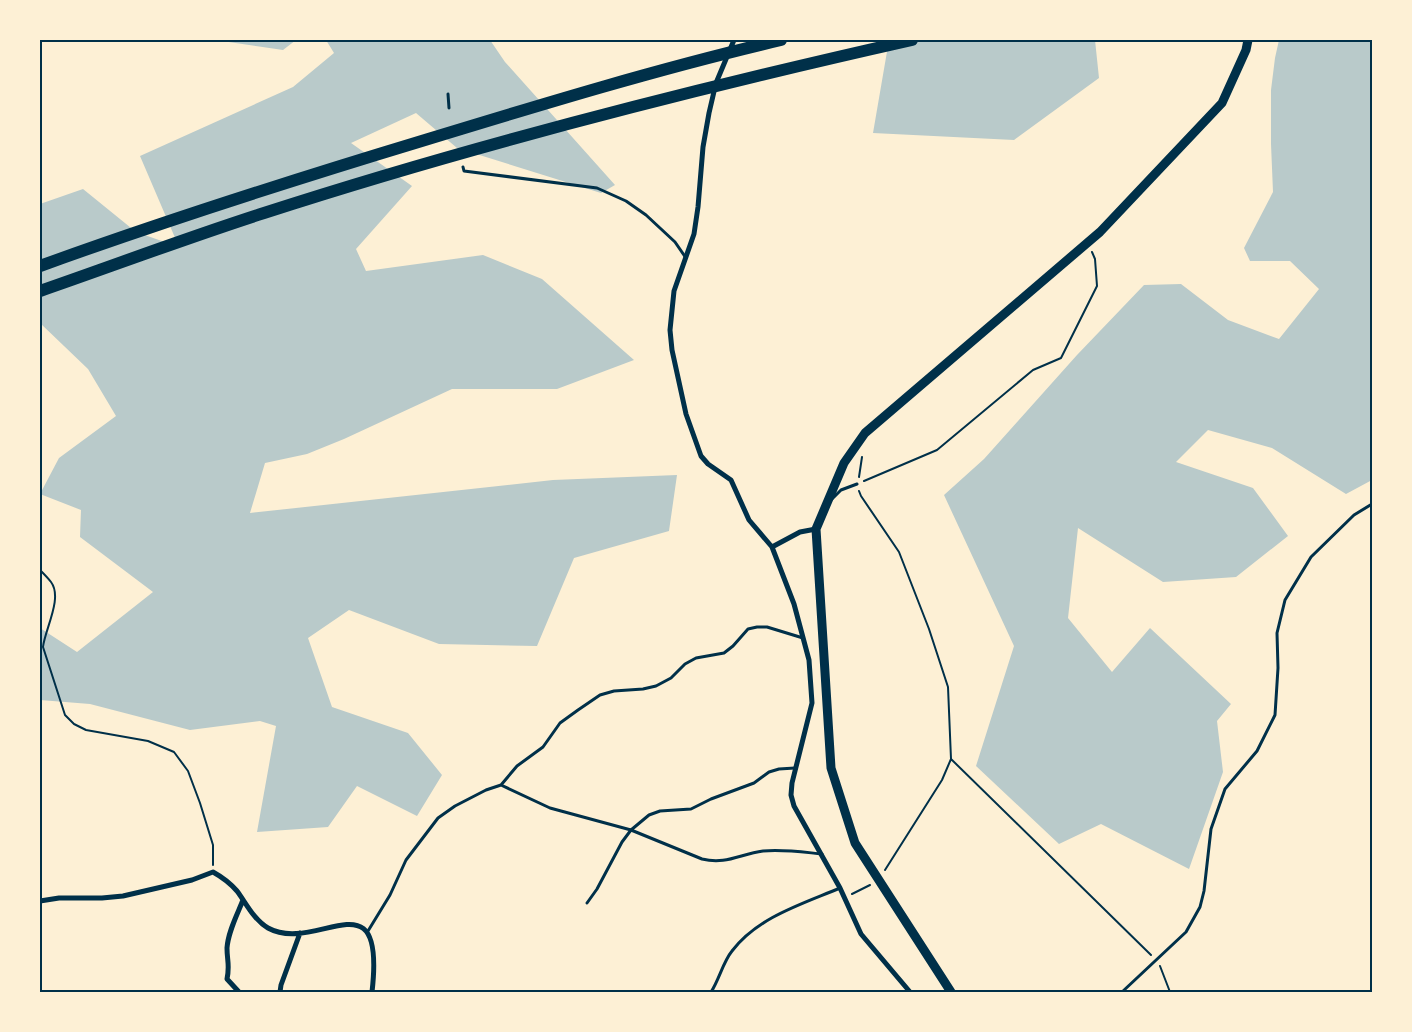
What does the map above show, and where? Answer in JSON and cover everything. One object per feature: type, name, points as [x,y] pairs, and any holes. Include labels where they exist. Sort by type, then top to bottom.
[{"type":"highway","points":[[40,266],[232,200],[525,109],[712,57],[781,40]]},
{"type":"highway","points":[[40,291],[272,210],[492,145],[695,90],[912,40]]},
{"type":"street","points":[[734,40],[716,83],[702,147],[698,207],[694,234],[674,291],[670,330],[672,350],[686,414],[701,456],[708,464],[731,480],[749,520],[772,547],[794,604],[809,660],[812,703],[795,768],[791,795],[794,806],[845,897],[861,934],[910,992]]},
{"type":"street","points":[[951,992],[855,842],[831,768],[816,529],[844,463],[864,432],[1088,242],[1222,103],[1246,50],[1248,40]]},
{"type":"street","points":[[772,547],[800,532],[816,529]]},
{"type":"street","points":[[40,901],[60,898],[123,896],[192,880],[213,872],[236,889],[257,919],[267,928],[277,932],[294,934],[349,924],[360,926],[368,932],[372,943],[372,992]]},
{"type":"street","points":[[239,992],[227,979],[230,967],[227,948],[232,928],[243,900]]},
{"type":"street","points":[[280,992],[300,933]]},
{"type":"lane","points":[[448,94],[450,108]]},
{"type":"lane","points":[[462,166],[464,171],[597,188],[626,201],[646,215],[675,242],[686,258]]},
{"type":"lane","points":[[827,504],[841,490],[857,484]]},
{"type":"lane","points":[[1122,992],[1186,932],[1200,907],[1204,891],[1211,830],[1225,789],[1257,751],[1274,715],[1278,668],[1277,633],[1285,600],[1311,557],[1354,515],[1372,504]]},
{"type":"lane","points":[[368,932],[390,895],[406,860],[438,818],[455,806],[486,790],[501,785],[517,766],[543,747],[560,723],[600,696],[614,691],[656,686],[671,678],[685,664],[696,658],[724,653],[748,629],[767,627],[803,638]]},
{"type":"lane","points":[[587,903],[597,890],[622,842],[631,830],[649,815],[660,811],[691,809],[711,799],[754,783],[769,772],[795,768]]},
{"type":"lane","points":[[501,785],[550,808],[631,830],[702,859],[714,862],[777,850],[822,854]]},
{"type":"lane","points":[[712,992],[730,952],[759,924],[840,888]]},
{"type":"path","points":[[857,484],[936,450],[1033,370],[1061,358],[1098,286],[1095,259],[1088,242]]},
{"type":"path","points":[[845,897],[879,880],[942,780],[951,759],[948,687],[929,629],[899,552],[861,496],[857,484],[862,452]]},
{"type":"path","points":[[40,570],[53,583],[56,600],[43,647],[65,714],[74,724],[86,730],[148,741],[174,752],[188,771],[214,845],[213,872]]},
{"type":"path","points":[[951,759],[1156,960],[1170,992]]},
{"type":"shaded area","points":[[215,40],[296,40],[283,50]]},
{"type":"shaded area","points":[[326,40],[490,40],[505,62],[615,185],[601,193],[457,148],[416,113],[351,143],[412,186],[356,249],[366,271],[483,255],[542,279],[634,360],[557,389],[452,389],[307,454],[265,463],[250,513],[553,480],[677,475],[669,531],[574,558],[537,646],[439,644],[349,610],[308,638],[332,707],[408,733],[442,775],[417,816],[357,786],[328,827],[257,832],[276,726],[260,721],[190,730],[90,704],[40,700],[40,628],[77,652],[153,592],[80,537],[81,510],[40,494],[59,458],[116,416],[88,369],[40,323],[40,204],[83,189],[136,232],[179,247],[140,156],[293,87],[334,53]]},
{"type":"shaded area","points":[[889,40],[1095,40],[1099,78],[1014,140],[873,133]]},
{"type":"shaded area","points":[[1279,40],[1372,40],[1372,480],[1346,494],[1272,448],[1208,430],[1176,462],[1253,488],[1288,536],[1236,577],[1163,582],[1078,528],[1068,618],[1112,672],[1150,628],[1231,704],[1217,721],[1223,772],[1189,869],[1101,824],[1059,844],[976,766],[1014,646],[944,495],[984,459],[1077,355],[1144,285],[1181,284],[1228,320],[1279,339],[1319,289],[1290,261],[1250,261],[1244,248],[1273,192],[1271,90]]}]
